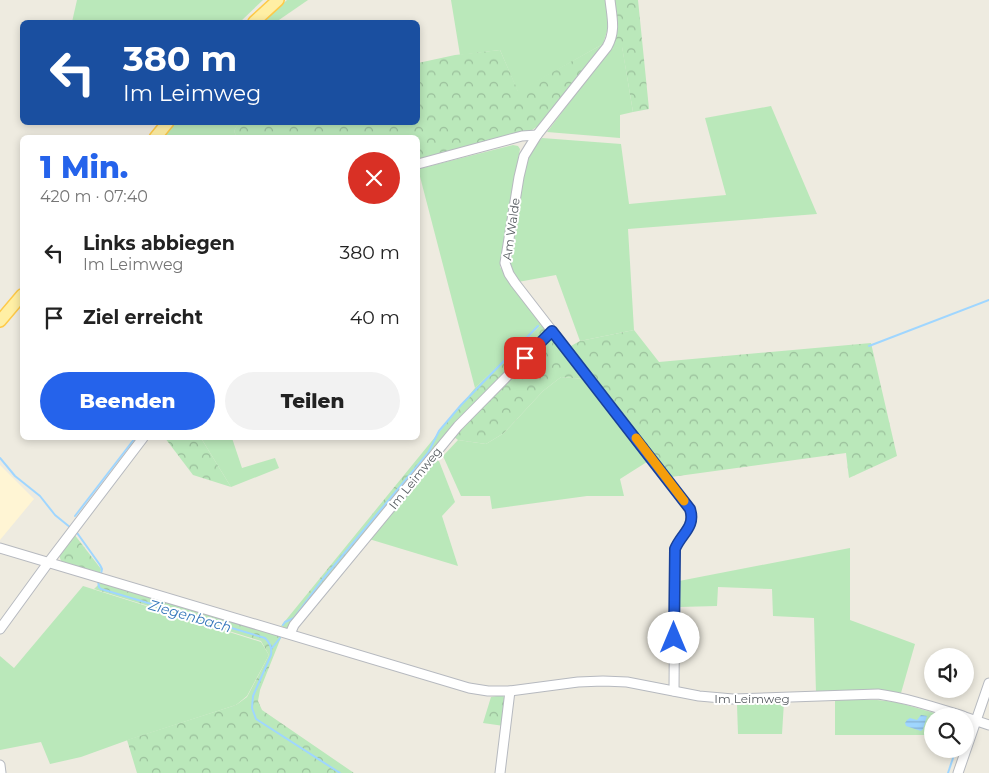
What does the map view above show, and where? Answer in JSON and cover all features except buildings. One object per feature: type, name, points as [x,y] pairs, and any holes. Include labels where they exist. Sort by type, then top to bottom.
[{"type":"main road","points":[[256,20],[278,0]]},
{"type":"main road","points":[[0,321],[20,297]]},
{"type":"street","name":"Am Walde","points":[[610,0],[613,29],[607,47],[537,135],[524,156],[505,263],[515,283],[690,509],[691,523],[675,549],[674,691]]},
{"type":"street","points":[[420,163],[522,136],[537,135]]},
{"type":"street","name":"Im Leimweg","points":[[290,634],[294,625],[458,426],[552,331]]},
{"type":"street","points":[[0,630],[48,562],[141,440]]},
{"type":"street","name":"Im Leimweg","points":[[0,548],[469,688],[488,691],[510,691],[578,682],[627,682],[700,696],[733,700],[878,694],[915,701],[936,708]]},
{"type":"street","points":[[958,773],[989,683]]},
{"type":"street","points":[[500,773],[510,691]]},
{"type":"street","name":"Im Leimweg","points":[[976,721],[989,725]]},
{"type":"street","points":[[0,766],[1,773]]},
{"type":"shaded area","points":[[0,465],[34,499],[0,540]]},
{"type":"green space","points":[[77,0],[263,0],[242,20],[72,20]]},
{"type":"green space","points":[[287,0],[308,0],[279,20],[265,20]]},
{"type":"green space","points":[[451,0],[606,0],[609,25],[603,44],[518,92],[500,50],[460,55]]},
{"type":"green space","points":[[613,0],[638,0],[649,109],[633,112],[622,47],[610,49]]},
{"type":"green space","points":[[603,44],[602,49],[544,122],[532,130],[420,160],[420,135],[236,135],[234,131],[237,125],[420,125],[420,63],[455,55],[500,50],[518,91]]},
{"type":"green space","points":[[622,46],[633,112],[620,115],[620,138],[547,132],[610,49]]},
{"type":"green space","points":[[771,106],[817,214],[628,229],[634,330],[580,341],[556,275],[518,282],[511,273],[507,256],[525,163],[529,153],[542,138],[621,144],[629,204],[726,195],[705,118]]},
{"type":"green space","points":[[173,125],[238,125],[234,131],[236,135],[165,135]]},
{"type":"green space","points":[[513,145],[518,146],[520,149],[500,267],[542,324],[475,388],[420,177],[420,168]]},
{"type":"green space","points":[[542,324],[585,379],[561,377],[543,391],[504,433],[486,444],[458,440],[448,432],[288,629],[281,626],[475,388]]},
{"type":"green space","points":[[634,330],[659,362],[871,343],[897,456],[849,478],[846,453],[671,477],[569,347],[580,341]]},
{"type":"green space","points":[[561,377],[585,379],[650,460],[620,479],[624,496],[587,496],[492,509],[490,496],[461,496],[443,456],[458,440],[486,444],[504,433],[543,391]]},
{"type":"green space","points":[[167,440],[202,440],[231,487],[193,475]]},
{"type":"green space","points":[[202,440],[233,440],[242,468],[275,458],[279,468],[231,487]]},
{"type":"green space","points":[[432,460],[439,461],[455,502],[442,516],[458,566],[369,539]]},
{"type":"green space","points":[[74,534],[101,569],[100,573],[62,564],[59,555]]},
{"type":"green space","points":[[850,548],[850,620],[915,644],[901,693],[876,691],[816,693],[814,618],[773,616],[772,589],[718,587],[717,606],[679,607],[679,581]]},
{"type":"green space","points":[[101,582],[282,635],[260,690],[258,701],[262,710],[354,773],[137,773],[127,740],[236,705],[247,697],[269,655],[261,641],[94,589]]},
{"type":"green space","points":[[83,586],[261,642],[269,655],[247,696],[236,705],[81,757],[50,764],[41,742],[0,750],[0,656],[14,668]]},
{"type":"green space","points":[[503,695],[506,703],[504,726],[483,723],[491,697]]},
{"type":"green space","points":[[835,700],[896,702],[924,710],[924,735],[835,735]]},
{"type":"green space","points":[[784,702],[782,734],[738,734],[737,705]]},
{"type":"water","points":[[921,715],[924,716],[924,726],[921,731],[906,726],[905,723],[910,718],[917,720]]},
{"type":"waterway","points":[[869,346],[989,300]]},
{"type":"waterway","points":[[283,625],[294,618],[322,580],[428,453],[439,431],[461,405],[538,326]]},
{"type":"waterway","points":[[75,516],[133,440]]},
{"type":"waterway","name":"Ziegenbach","points":[[0,458],[15,476],[40,496],[55,515],[71,528]]},
{"type":"waterway","name":"Ziegenbach","points":[[75,530],[100,565],[102,569],[101,574]]},
{"type":"waterway","name":"Ziegenbach","points":[[98,581],[101,589],[265,638],[270,645],[271,655],[253,696],[252,708],[256,719],[340,773]]},
{"type":"waterway","points":[[272,648],[280,638]]},
{"type":"waterway","points":[[948,773],[953,758]]},
{"type":"slow traffic","points":[[636,438],[684,501]]},
{"type":"route","points":[[525,358],[552,331],[690,509],[691,523],[675,549],[674,638]]}]
